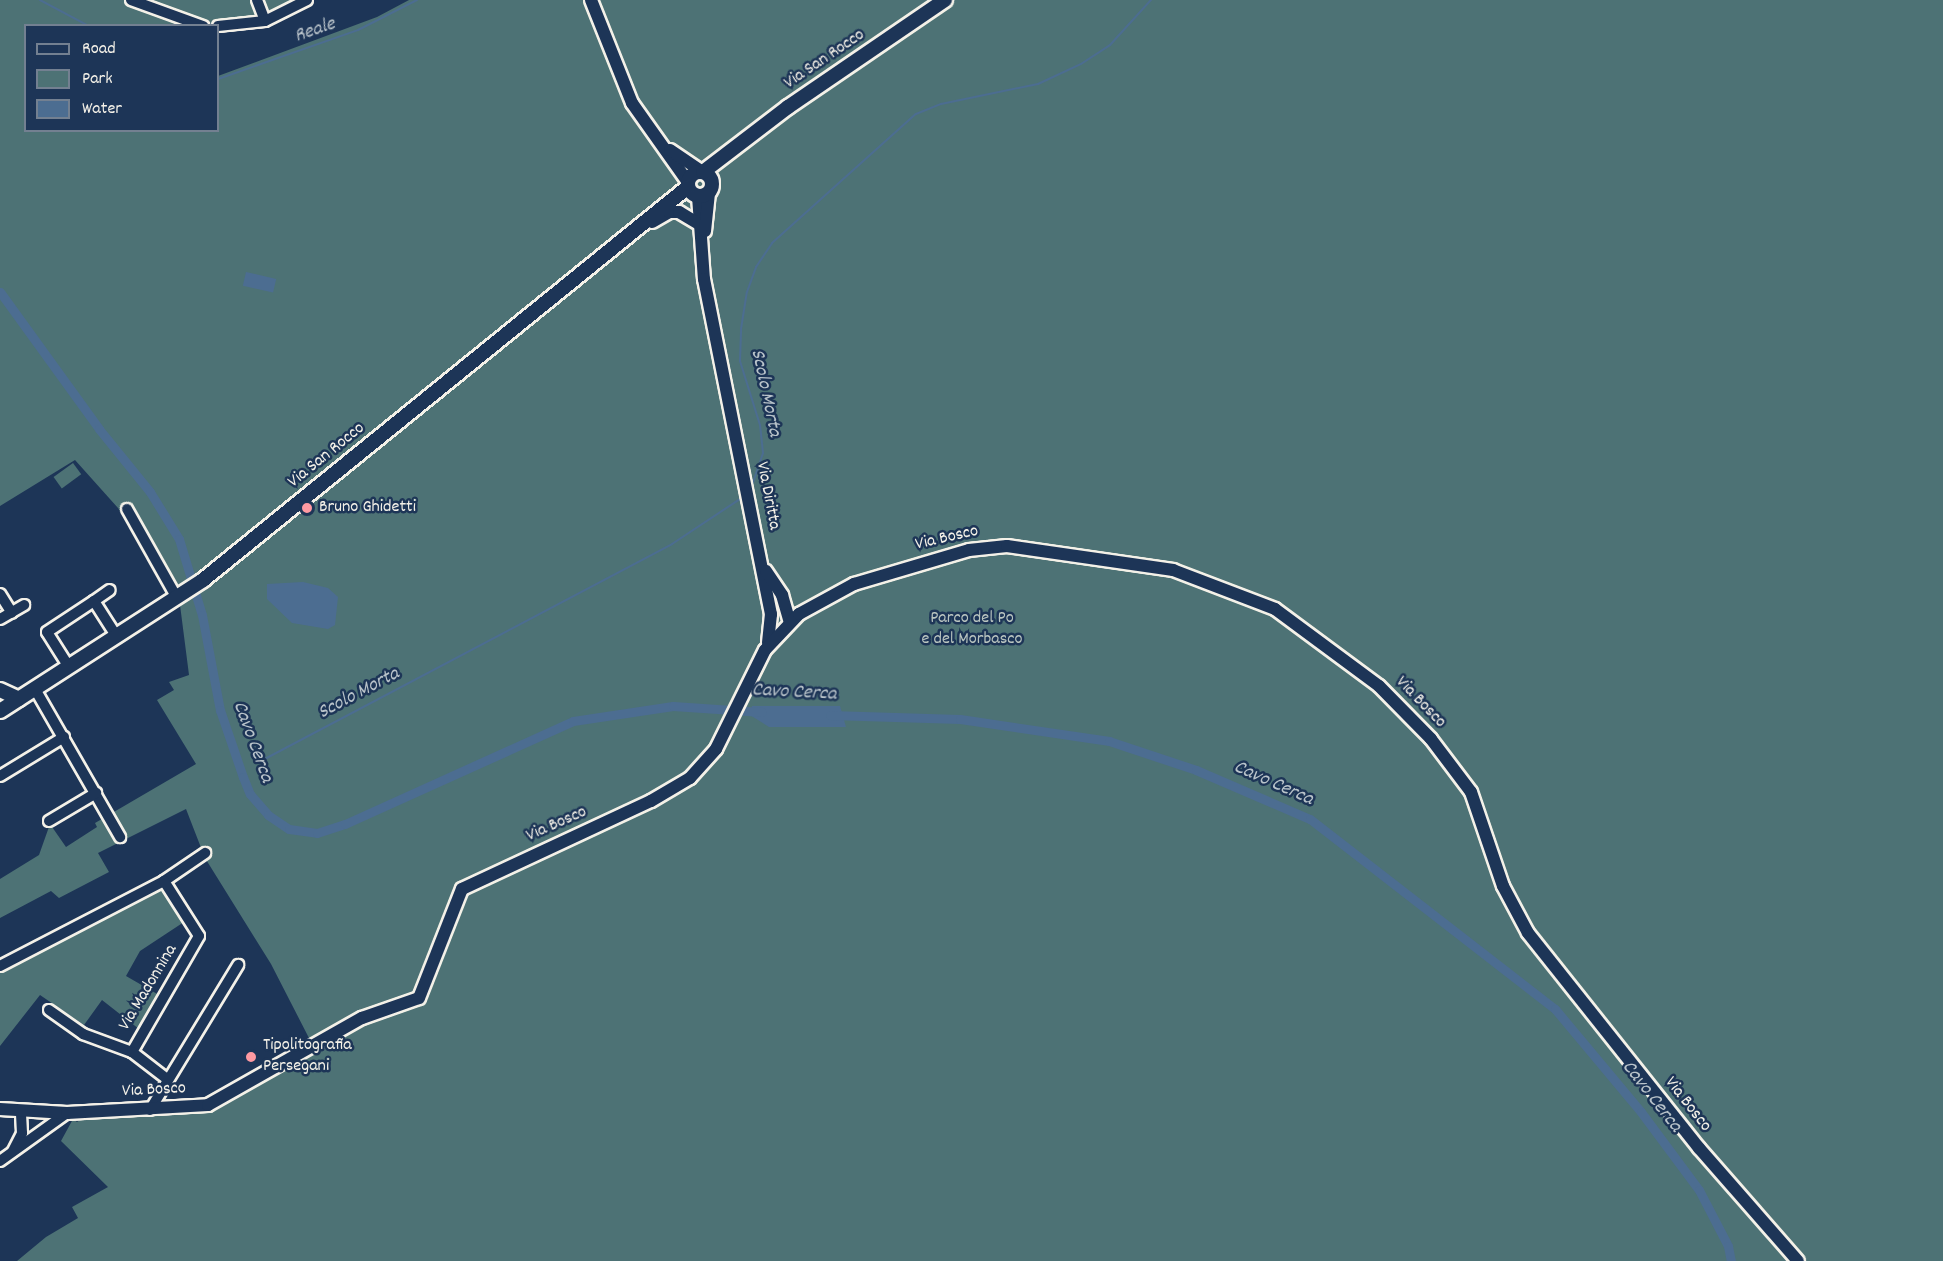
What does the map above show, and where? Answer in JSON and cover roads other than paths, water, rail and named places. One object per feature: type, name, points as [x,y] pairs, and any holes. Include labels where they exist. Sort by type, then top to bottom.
[{"type":"main road","name":"Via San Rocco","points":[[696,190],[695,173],[707,174],[728,153],[945,0]]},
{"type":"main road","points":[[696,190],[707,174]]},
{"type":"main road","name":"Via San Rocco","points":[[669,212],[696,190]]},
{"type":"main road","name":"Via San Rocco","points":[[0,711],[204,580],[530,313],[696,190]]},
{"type":"main road","points":[[0,690],[19,699]]},
{"type":"street","points":[[131,0],[197,24]]},
{"type":"street","points":[[257,0],[265,21]]},
{"type":"street","points":[[219,26],[265,21],[307,0]]},
{"type":"street","points":[[591,0],[632,103],[696,190]]},
{"type":"street","points":[[662,144],[707,174]]},
{"type":"street","name":"Via Diritta","points":[[696,190],[701,262]]},
{"type":"street","name":"Via Diritta","points":[[696,190],[701,262],[771,614],[772,634],[765,650]]},
{"type":"street","points":[[669,212],[687,214],[699,224]]},
{"type":"street","name":"Via San Rocco","points":[[646,225],[669,212]]},
{"type":"street","points":[[127,509],[179,597]]},
{"type":"street","name":"Via Bosco","points":[[0,1109],[67,1113],[208,1105],[362,1018],[419,998],[431,976],[458,896],[467,884],[584,833],[676,788],[704,765],[727,726],[765,650],[790,623],[816,603],[854,584],[930,560],[1007,546],[1173,570],[1275,609],[1379,686],[1431,739],[1471,792],[1503,886],[1528,933],[1699,1148],[1798,1261]]},
{"type":"street","name":"Via Diritta","points":[[761,561],[782,595],[790,623]]},
{"type":"street","points":[[69,668],[47,632],[110,590]]},
{"type":"street","points":[[0,594],[12,613]]},
{"type":"street","points":[[782,595],[799,603],[816,603]]},
{"type":"street","points":[[94,601],[117,637]]},
{"type":"street","points":[[0,619],[24,605]]},
{"type":"street","points":[[771,614],[790,623]]},
{"type":"street","points":[[35,689],[120,837]]},
{"type":"street","points":[[0,776],[64,737]]},
{"type":"street","points":[[50,821],[96,793]]},
{"type":"street","points":[[0,966],[164,881],[205,853]]},
{"type":"street","name":"Via Madonnina","points":[[132,1052],[199,936],[164,881]]},
{"type":"street","points":[[150,1110],[238,965]]},
{"type":"street","name":"Via Madonnina","points":[[49,1010],[83,1034],[132,1052],[167,1079]]},
{"type":"street","points":[[13,1151],[22,1133],[21,1112]]},
{"type":"street","points":[[39,1113],[43,1131]]},
{"type":"street","points":[[0,1161],[67,1113]]},
{"type":"water","points":[[246,272],[276,279],[273,293],[243,286]]},
{"type":"water","points":[[303,582],[328,588],[338,597],[335,625],[328,629],[292,623],[267,599],[267,584]]},
{"type":"water","points":[[752,706],[840,706],[846,727],[769,727],[750,715]]},
{"type":"waterway","name":"Reale","points":[[40,0],[85,24]]},
{"type":"waterway","name":"Reale","points":[[219,79],[358,30],[417,0]]},
{"type":"waterway","name":"Scolo Morta","points":[[751,488],[763,453],[760,425],[740,361],[741,329],[747,292],[756,267],[772,243],[916,114],[941,104],[1038,84],[1081,64],[1110,45],[1151,0]]},
{"type":"waterway","name":"Cavo Cerca","points":[[0,292],[99,429],[150,492],[179,539],[202,615],[220,710],[243,777],[250,794],[268,815],[289,829],[317,833],[345,824],[573,721],[673,706],[762,712]]},
{"type":"waterway","name":"Scolo Morta","points":[[259,762],[672,544],[743,497]]},
{"type":"waterway","name":"Cavo Cerca","points":[[830,715],[960,719],[1109,741],[1196,770],[1310,819],[1555,1009],[1641,1112],[1699,1190],[1728,1246],[1731,1261]]},
{"type":"place","name":"Bruno Ghidetti","points":[[307,508]]},
{"type":"place","name":"Tipolitografia Persegani","points":[[251,1057]]},
{"type":"park label","name":"Parco del Po e del Morbasco","points":[[972,630]]}]
